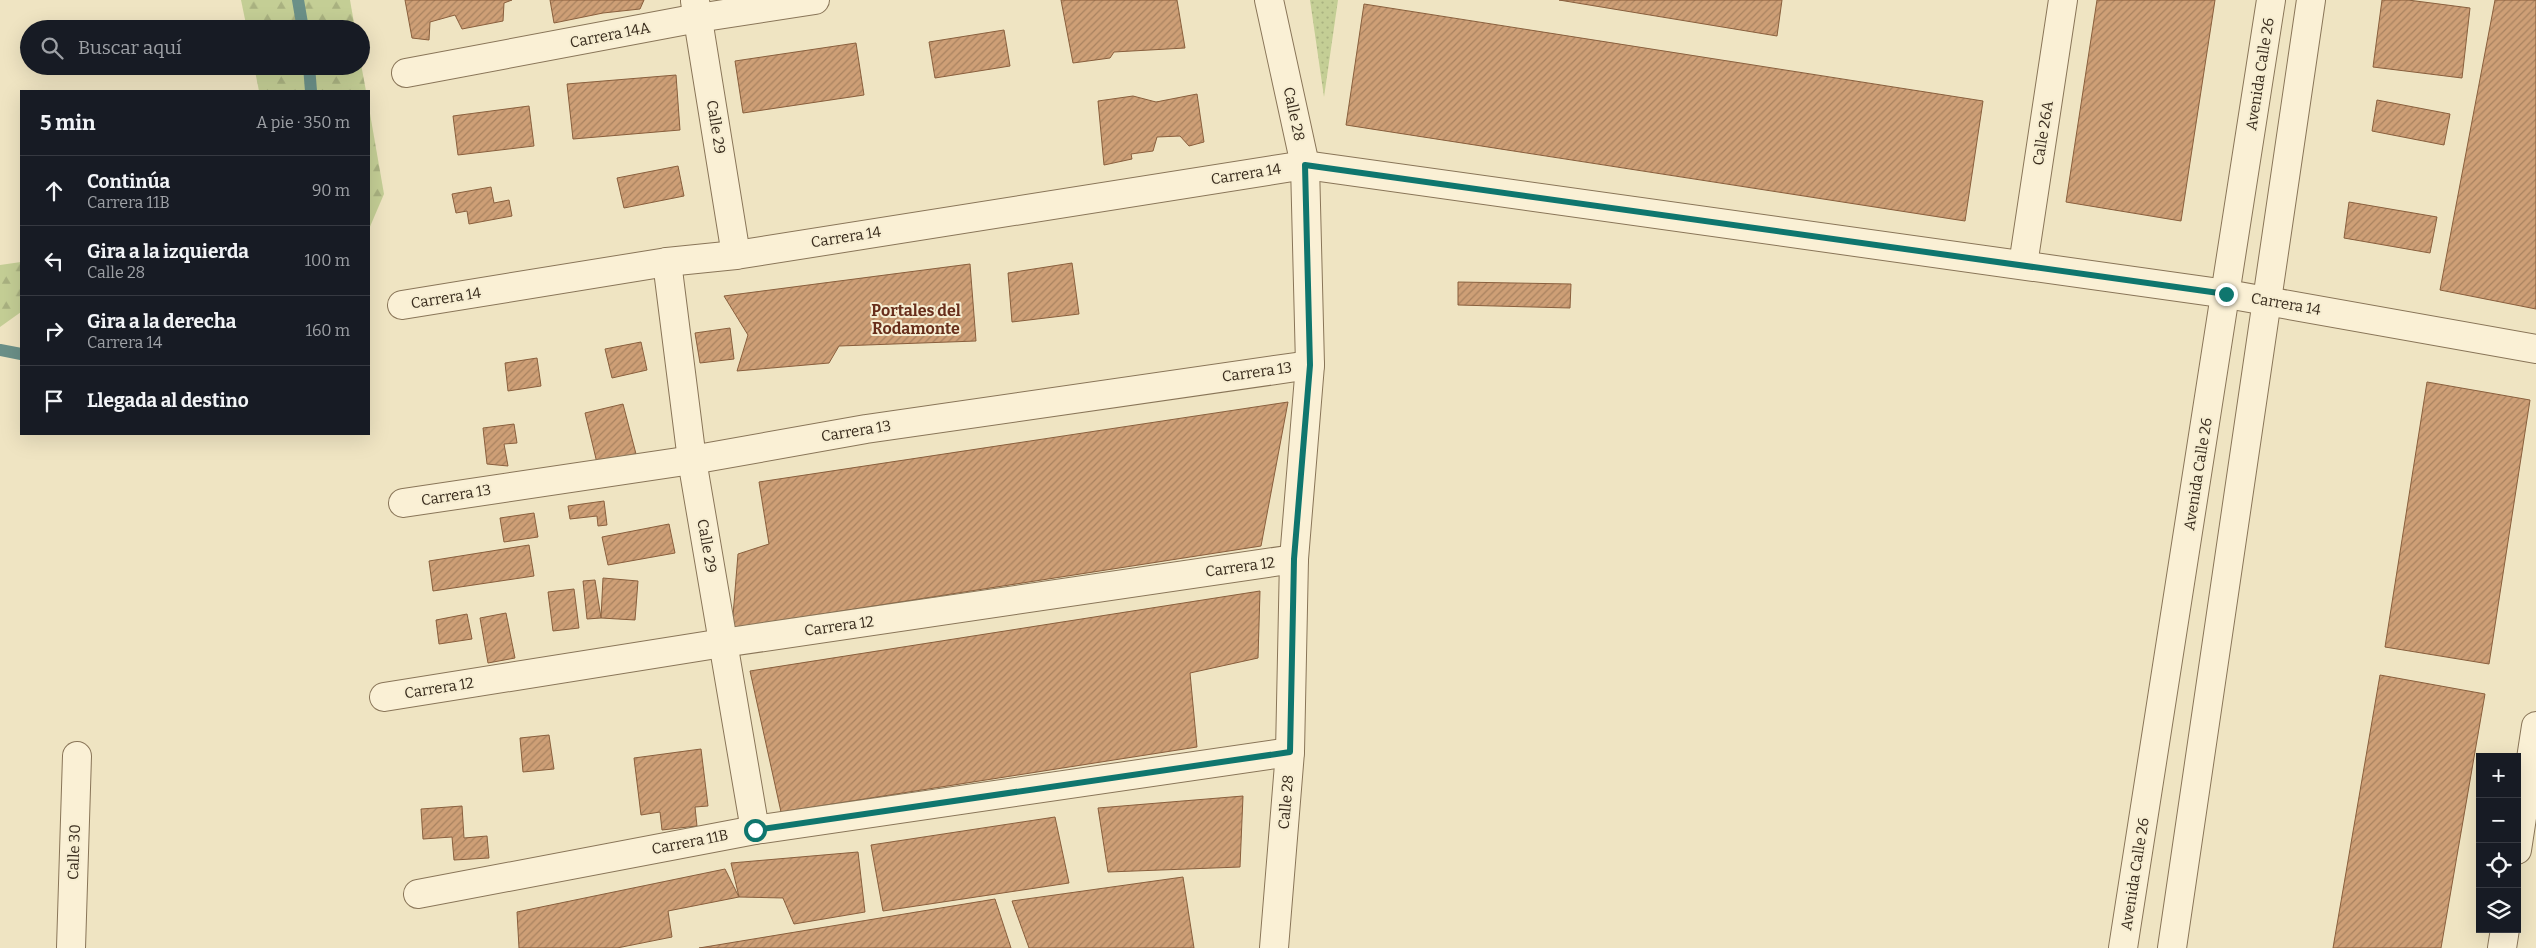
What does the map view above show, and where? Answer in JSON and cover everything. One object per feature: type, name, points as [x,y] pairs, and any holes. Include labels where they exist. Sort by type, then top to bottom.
[{"type":"street","name":"Carrera 14A","points":[[406,73],[696,9],[815,0]]},
{"type":"street","name":"Calle 28","points":[[1269,0],[1305,165],[1310,365],[1294,559],[1290,752],[1274,948]]},
{"type":"street","name":"Calle 26A","points":[[2023,265],[2062,0]]},
{"type":"street","name":"Avenida Calle 26","points":[[2123,948],[2271,0]]},
{"type":"street","points":[[2172,948],[2311,0]]},
{"type":"street","name":"Calle 29","points":[[696,9],[736,255]]},
{"type":"street","name":"Carrera 14","points":[[402,306],[667,262],[736,255],[1305,165],[2226,294],[2536,349]]},
{"type":"street","name":"Calle 29","points":[[667,262],[692,460],[755,830]]},
{"type":"street","name":"Carrera 13","points":[[403,503],[692,460],[866,429],[1310,365]]},
{"type":"street","name":"Carrera 12","points":[[384,697],[723,642],[1294,559]]},
{"type":"street","points":[[2518,843],[2536,726]]},
{"type":"street","name":"Carrera 11B","points":[[418,894],[755,830],[1290,752]]},
{"type":"street","name":"Calle 30","points":[[71,948],[78,756]]},
{"type":"street","points":[[2502,948],[2504,933]]},
{"type":"green space","points":[[241,0],[350,0],[353,20],[245,20]]},
{"type":"green space","points":[[1310,0],[1338,0],[1324,97]]},
{"type":"green space","points":[[256,75],[363,75],[366,90],[259,90]]},
{"type":"green space","points":[[370,114],[384,194],[370,227]]},
{"type":"green space","points":[[20,262],[20,313],[0,327],[0,265]]},
{"type":"building","points":[[405,0],[512,0],[504,3],[503,21],[462,29],[455,15],[430,22],[429,40],[412,38]]},
{"type":"building","points":[[550,0],[644,0],[640,9],[603,13],[554,23]]},
{"type":"building","points":[[1061,0],[1177,0],[1185,48],[1114,52],[1110,58],[1073,63]]},
{"type":"building","points":[[1559,0],[1782,0],[1777,36]]},
{"type":"building","points":[[2097,0],[2215,0],[2181,221],[2066,202]]},
{"type":"building","points":[[2382,0],[2408,0],[2470,8],[2462,78],[2373,67]]},
{"type":"building","points":[[2495,0],[2536,0],[2536,309],[2440,290]]},
{"type":"building","points":[[1364,4],[1983,101],[1965,221],[1346,125]]},
{"type":"building","points":[[1004,30],[1010,66],[935,78],[929,42]]},
{"type":"building","points":[[856,43],[864,95],[743,113],[735,61]]},
{"type":"building","points":[[676,75],[680,130],[573,139],[567,84]]},
{"type":"building","points":[[1197,94],[1204,142],[1189,146],[1180,136],[1157,137],[1153,151],[1131,154],[1132,159],[1104,165],[1098,101],[1133,96],[1156,102]]},
{"type":"building","points":[[2377,100],[2450,114],[2444,145],[2372,131]]},
{"type":"building","points":[[529,106],[534,146],[458,155],[453,116]]},
{"type":"building","points":[[678,166],[684,196],[624,208],[617,178]]},
{"type":"building","points":[[491,187],[494,203],[509,200],[512,216],[469,224],[467,211],[456,213],[452,194]]},
{"type":"building","points":[[2349,202],[2437,217],[2430,253],[2344,238]]},
{"type":"building","points":[[1072,263],[1079,314],[1012,322],[1008,273]]},
{"type":"building","points":[[970,264],[976,341],[839,346],[829,363],[737,371],[748,335],[724,296]]},
{"type":"building","points":[[1458,282],[1571,284],[1570,308],[1458,305]]},
{"type":"building","points":[[730,328],[734,359],[700,363],[695,333]]},
{"type":"building","points":[[641,342],[647,370],[612,378],[605,349]]},
{"type":"building","points":[[537,358],[541,386],[508,391],[505,363]]},
{"type":"building","points":[[2427,382],[2530,400],[2489,664],[2385,647]]},
{"type":"building","points":[[1288,402],[1261,546],[732,628],[738,554],[769,544],[759,482]]},
{"type":"building","points":[[623,404],[636,454],[597,463],[585,413]]},
{"type":"building","points":[[514,424],[517,443],[504,444],[508,466],[487,464],[483,428]]},
{"type":"building","points":[[604,501],[607,525],[598,526],[597,516],[570,519],[568,506]]},
{"type":"building","points":[[534,513],[538,537],[504,542],[500,518]]},
{"type":"building","points":[[669,524],[675,553],[608,565],[602,537]]},
{"type":"building","points":[[529,545],[534,576],[433,591],[429,561]]},
{"type":"building","points":[[603,578],[638,581],[635,620],[601,618]]},
{"type":"building","points":[[595,580],[601,618],[587,619],[583,581]]},
{"type":"building","points":[[574,589],[579,628],[553,631],[548,592]]},
{"type":"building","points":[[1260,591],[1258,658],[1190,673],[1197,747],[781,812],[750,671]]},
{"type":"building","points":[[506,613],[515,658],[488,663],[480,618]]},
{"type":"building","points":[[467,614],[472,639],[439,644],[436,620]]},
{"type":"building","points":[[2380,675],[2485,694],[2441,948],[2333,948]]},
{"type":"building","points":[[549,735],[554,769],[523,772],[520,738]]},
{"type":"building","points":[[701,749],[708,806],[695,807],[697,826],[662,830],[660,812],[641,815],[634,758]]},
{"type":"building","points":[[1243,796],[1240,867],[1108,872],[1098,808]]},
{"type":"building","points":[[462,806],[464,838],[487,836],[489,858],[454,860],[452,837],[423,839],[421,809]]},
{"type":"building","points":[[1055,817],[1069,883],[883,911],[871,845]]},
{"type":"building","points":[[858,852],[865,912],[794,924],[783,898],[739,897],[731,863]]},
{"type":"building","points":[[725,869],[739,897],[668,911],[672,937],[617,948],[519,948],[517,912]]},
{"type":"building","points":[[1183,877],[1194,948],[1029,948],[1012,901]]},
{"type":"building","points":[[995,899],[1011,948],[699,948]]},
{"type":"waterway","points":[[298,0],[301,20]]},
{"type":"waterway","points":[[310,75],[311,90]]},
{"type":"waterway","points":[[0,350],[20,354]]},
{"type":"district","name":"Portales del Rodamonte","points":[[916,319]]},
{"type":"route","points":[[755,830],[1290,752],[1294,559],[1310,365],[1305,165],[2226,294]]}]
